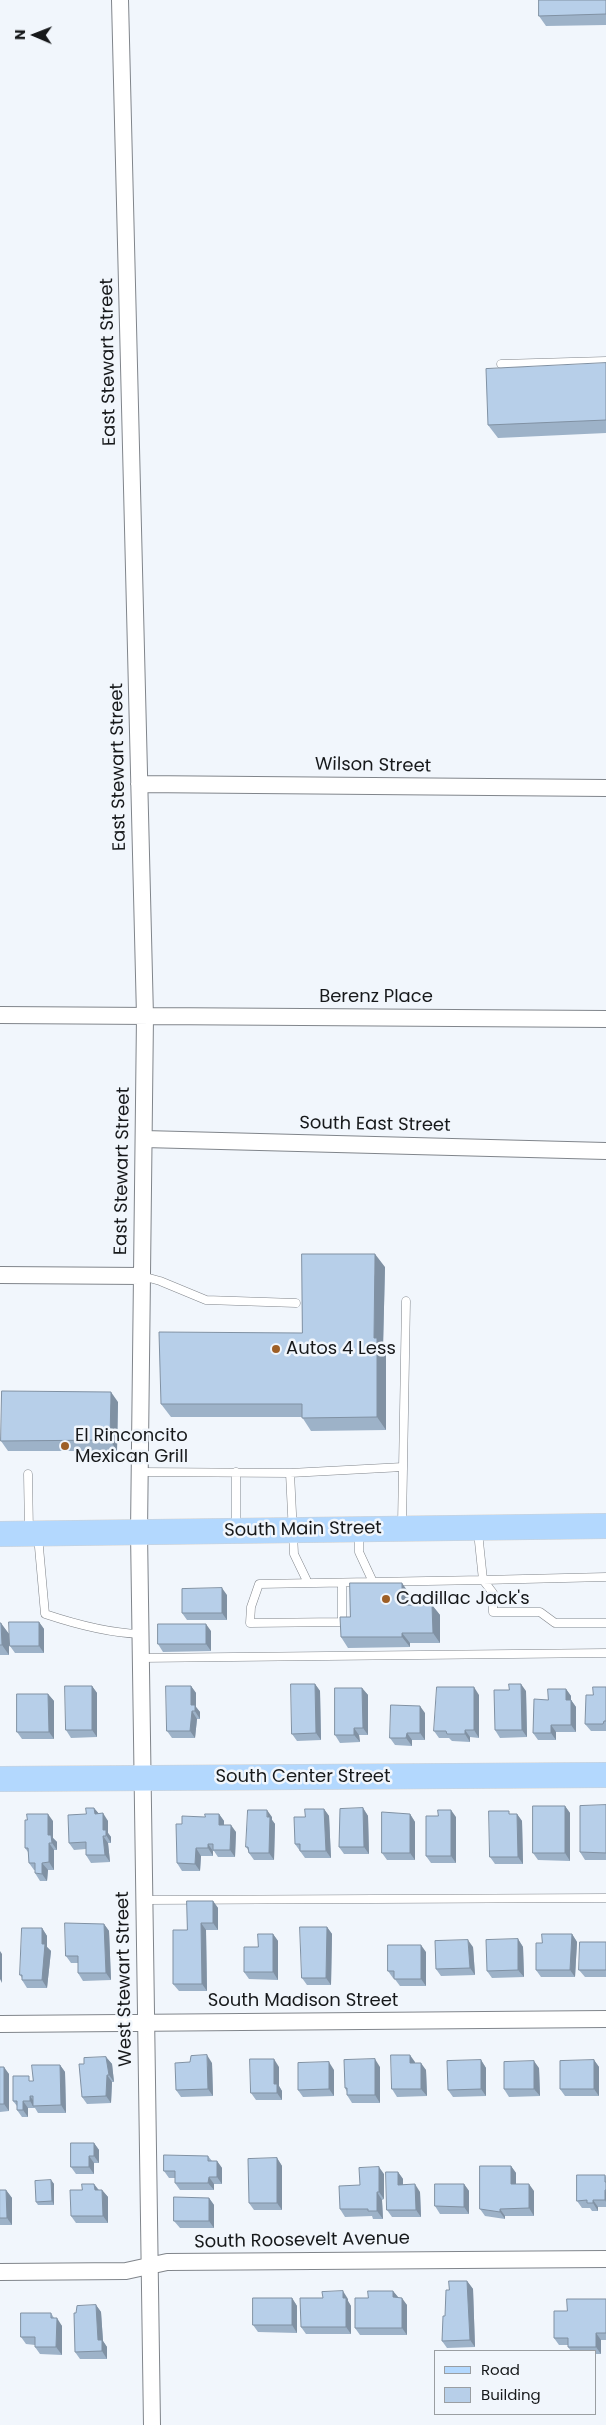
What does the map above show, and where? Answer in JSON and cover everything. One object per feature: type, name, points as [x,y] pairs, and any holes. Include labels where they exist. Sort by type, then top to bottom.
[{"type":"main road","name":"South Main Street","points":[[0,1534],[606,1526]]},
{"type":"main road","name":"South Center Street","points":[[0,1779],[606,1775]]},
{"type":"street","name":"East Stewart Street","points":[[120,0],[145,1016],[138,1532]]},
{"type":"street","name":"Wilson Street","points":[[139,784],[606,788]]},
{"type":"street","name":"Berenz Place","points":[[0,1015],[606,1019]]},
{"type":"street","name":"South East Street","points":[[144,1139],[606,1151]]},
{"type":"street","points":[[0,1275],[142,1276]]},
{"type":"street","name":"West Stewart Street","points":[[138,1532],[152,2425]]},
{"type":"street","name":"South Madison Street","points":[[0,2024],[606,2019]]},
{"type":"street","name":"South Roosevelt Avenue","points":[[0,2272],[126,2271],[167,2262],[606,2259]]},
{"type":"lane","points":[[501,364],[606,361]]},
{"type":"lane","points":[[142,1276],[160,1281],[206,1300],[296,1303]]},
{"type":"lane","points":[[402,1529],[406,1301]]},
{"type":"lane","points":[[139,1472],[290,1473],[403,1467]]},
{"type":"lane","points":[[236,1472],[236,1531]]},
{"type":"lane","points":[[290,1473],[294,1554],[308,1583]]},
{"type":"lane","points":[[28,1474],[33,1534],[45,1614],[74,1624],[118,1633],[140,1634]]},
{"type":"lane","points":[[478,1527],[478,1548],[482,1580],[492,1593],[493,1612],[540,1612],[555,1623],[606,1623]]},
{"type":"lane","points":[[358,1530],[360,1552],[373,1582]]},
{"type":"lane","points":[[342,1582],[342,1622],[250,1622],[251,1607],[259,1584],[342,1582],[482,1580],[606,1577]]},
{"type":"lane","points":[[140,1658],[606,1653]]},
{"type":"lane","points":[[145,1900],[606,1898]]},
{"type":"building","points":[[539,0],[606,0],[606,14],[539,16]]},
{"type":"building","points":[[606,363],[606,420],[488,425],[486,369]]},
{"type":"building","name":"Autos 4 Less","points":[[302,1254],[375,1254],[374,1338],[377,1338],[377,1417],[302,1418],[302,1404],[161,1404],[159,1332],[302,1333]]},
{"type":"building","points":[[2,1391],[111,1392],[110,1440],[1,1441]]},
{"type":"building","points":[[350,1583],[402,1583],[402,1605],[432,1605],[433,1633],[402,1633],[402,1637],[341,1637],[340,1617],[350,1617]]},
{"type":"building","points":[[222,1588],[222,1613],[182,1613],[182,1589]]},
{"type":"building","points":[[9,1622],[39,1622],[39,1646],[10,1646]]},
{"type":"building","points":[[1,1623],[2,1645],[0,1645]]},
{"type":"building","points":[[158,1624],[206,1624],[206,1644],[158,1644]]},
{"type":"building","points":[[291,1684],[315,1684],[316,1733],[292,1734]]},
{"type":"building","points":[[509,1684],[521,1684],[522,1730],[495,1730],[494,1690],[509,1690]]},
{"type":"building","points":[[65,1686],[92,1686],[92,1730],[66,1730]]},
{"type":"building","points":[[166,1686],[191,1686],[191,1705],[195,1705],[195,1711],[192,1711],[190,1731],[167,1731]]},
{"type":"building","points":[[437,1687],[474,1687],[474,1730],[465,1730],[465,1734],[447,1734],[446,1731],[434,1731]]},
{"type":"building","points":[[593,1687],[606,1687],[606,1721],[603,1724],[585,1724],[586,1695],[593,1695]]},
{"type":"building","points":[[335,1688],[362,1688],[363,1728],[354,1728],[354,1735],[335,1735]]},
{"type":"building","points":[[548,1689],[566,1689],[566,1700],[571,1700],[571,1725],[551,1725],[551,1733],[533,1733],[534,1699],[548,1700]]},
{"type":"building","points":[[17,1694],[48,1694],[49,1732],[17,1732]]},
{"type":"building","points":[[391,1705],[420,1706],[420,1733],[407,1733],[406,1738],[390,1738]]},
{"type":"building","points":[[606,1805],[606,1853],[580,1852],[580,1806]]},
{"type":"building","points":[[533,1806],[565,1806],[565,1853],[533,1853]]},
{"type":"building","points":[[86,1808],[94,1808],[95,1814],[103,1813],[103,1830],[106,1830],[106,1836],[103,1836],[105,1855],[86,1855],[86,1842],[69,1843],[68,1815],[86,1814]]},
{"type":"building","points":[[363,1808],[364,1847],[339,1847],[340,1809]]},
{"type":"building","points":[[305,1809],[324,1809],[326,1851],[300,1851],[300,1844],[295,1844],[294,1817],[305,1817]]},
{"type":"building","points":[[248,1810],[267,1810],[267,1817],[270,1817],[269,1853],[249,1853],[248,1847],[246,1847]]},
{"type":"building","points":[[438,1810],[451,1810],[451,1856],[426,1856],[426,1816],[438,1816]]},
{"type":"building","points":[[489,1811],[509,1811],[509,1814],[517,1814],[518,1857],[490,1857]]},
{"type":"building","points":[[382,1812],[410,1814],[410,1853],[382,1853]]},
{"type":"building","points":[[27,1814],[48,1814],[48,1835],[51,1835],[52,1843],[49,1843],[49,1862],[42,1863],[42,1874],[35,1873],[35,1863],[29,1863],[28,1848],[25,1848],[25,1820],[27,1820]]},
{"type":"building","points":[[205,1814],[219,1814],[219,1825],[231,1825],[230,1850],[213,1850],[213,1844],[208,1844],[208,1848],[196,1848],[195,1864],[177,1863],[176,1824],[182,1824],[182,1816],[205,1817]]},
{"type":"building","points":[[187,1901],[213,1901],[213,1923],[201,1923],[202,1984],[173,1984],[173,1930],[187,1930]]},
{"type":"building","points":[[65,1923],[104,1924],[106,1973],[78,1973],[78,1956],[66,1956]]},
{"type":"building","points":[[300,1927],[327,1927],[326,1978],[302,1978]]},
{"type":"building","points":[[22,1928],[42,1928],[42,1944],[45,1944],[42,1980],[22,1980],[22,1975],[20,1975]]},
{"type":"building","points":[[258,1934],[273,1934],[273,1972],[244,1972],[244,1947],[258,1947]]},
{"type":"building","points":[[542,1934],[572,1934],[570,1970],[536,1970],[536,1943],[542,1943]]},
{"type":"building","points":[[518,1939],[518,1970],[487,1971],[486,1940]]},
{"type":"building","points":[[468,1940],[470,1968],[436,1969],[435,1941]]},
{"type":"building","points":[[580,1942],[606,1942],[606,1970],[579,1970]]},
{"type":"building","points":[[388,1945],[421,1945],[421,1979],[394,1979],[394,1971],[388,1971]]},
{"type":"building","points":[[207,2055],[208,2089],[176,2090],[175,2063],[190,2062],[191,2056]]},
{"type":"building","points":[[391,2055],[410,2055],[410,2063],[421,2063],[421,2089],[392,2089]]},
{"type":"building","points":[[106,2057],[109,2075],[107,2075],[106,2096],[82,2097],[79,2064],[84,2064],[84,2058]]},
{"type":"building","points":[[250,2059],[274,2059],[274,2084],[277,2084],[277,2093],[251,2093]]},
{"type":"building","points":[[375,2059],[375,2095],[347,2095],[344,2060]]},
{"type":"building","points":[[481,2060],[481,2089],[448,2090],[447,2061]]},
{"type":"building","points":[[594,2060],[594,2089],[560,2089],[560,2061]]},
{"type":"building","points":[[534,2061],[534,2089],[504,2089],[504,2062]]},
{"type":"building","points":[[329,2062],[329,2089],[298,2090],[298,2063]]},
{"type":"building","points":[[32,2065],[60,2065],[61,2105],[33,2106],[33,2096],[30,2096],[30,2101],[23,2101],[23,2110],[17,2110],[17,2101],[13,2101],[13,2076],[29,2076],[29,2081],[33,2081]]},
{"type":"building","points":[[0,2067],[4,2067],[4,2104],[0,2104]]},
{"type":"building","points":[[71,2143],[94,2143],[94,2156],[89,2156],[89,2167],[71,2167]]},
{"type":"building","points":[[164,2155],[208,2156],[208,2161],[217,2161],[217,2177],[209,2177],[208,2183],[175,2183],[175,2171],[164,2171]]},
{"type":"building","points":[[277,2158],[277,2203],[249,2203],[248,2159]]},
{"type":"building","points":[[480,2166],[511,2166],[511,2184],[529,2184],[529,2208],[500,2209],[500,2212],[480,2209]]},
{"type":"building","points":[[379,2167],[377,2211],[368,2211],[368,2209],[340,2209],[339,2186],[360,2185],[359,2168]]},
{"type":"building","points":[[386,2172],[398,2172],[398,2185],[415,2184],[416,2210],[387,2210]]},
{"type":"building","points":[[577,2175],[605,2175],[605,2200],[593,2200],[593,2203],[587,2203],[587,2200],[577,2201]]},
{"type":"building","points":[[51,2180],[52,2201],[36,2202],[35,2181]]},
{"type":"building","points":[[82,2184],[94,2184],[95,2190],[102,2190],[103,2216],[71,2216],[70,2190],[82,2190]]},
{"type":"building","points":[[435,2184],[464,2184],[464,2207],[435,2206]]},
{"type":"building","points":[[0,2190],[6,2190],[7,2218],[0,2218]]},
{"type":"building","points":[[174,2197],[209,2198],[209,2221],[174,2221]]},
{"type":"building","points":[[449,2281],[467,2281],[470,2340],[442,2341],[446,2290],[449,2290]]},
{"type":"building","points":[[343,2291],[343,2298],[346,2298],[346,2327],[301,2327],[300,2298],[323,2298],[322,2292]]},
{"type":"building","points":[[368,2291],[393,2291],[393,2297],[402,2298],[402,2328],[355,2328],[355,2298],[368,2298]]},
{"type":"building","points":[[253,2298],[292,2298],[292,2325],[253,2325]]},
{"type":"building","points":[[567,2299],[606,2299],[606,2333],[596,2333],[596,2347],[568,2347],[568,2338],[554,2338],[554,2311],[567,2311]]},
{"type":"building","points":[[96,2305],[98,2340],[102,2340],[102,2351],[75,2352],[74,2313],[76,2313],[77,2306]]},
{"type":"building","points":[[21,2313],[51,2313],[51,2318],[57,2318],[56,2347],[35,2347],[35,2337],[21,2337]]},
{"type":"place","name":"Autos 4 Less","points":[[276,1349]]},
{"type":"place","name":"El Rinconcito Mexican Grill","points":[[65,1446]]},
{"type":"place","name":"Cadillac Jack's","points":[[386,1599]]}]
